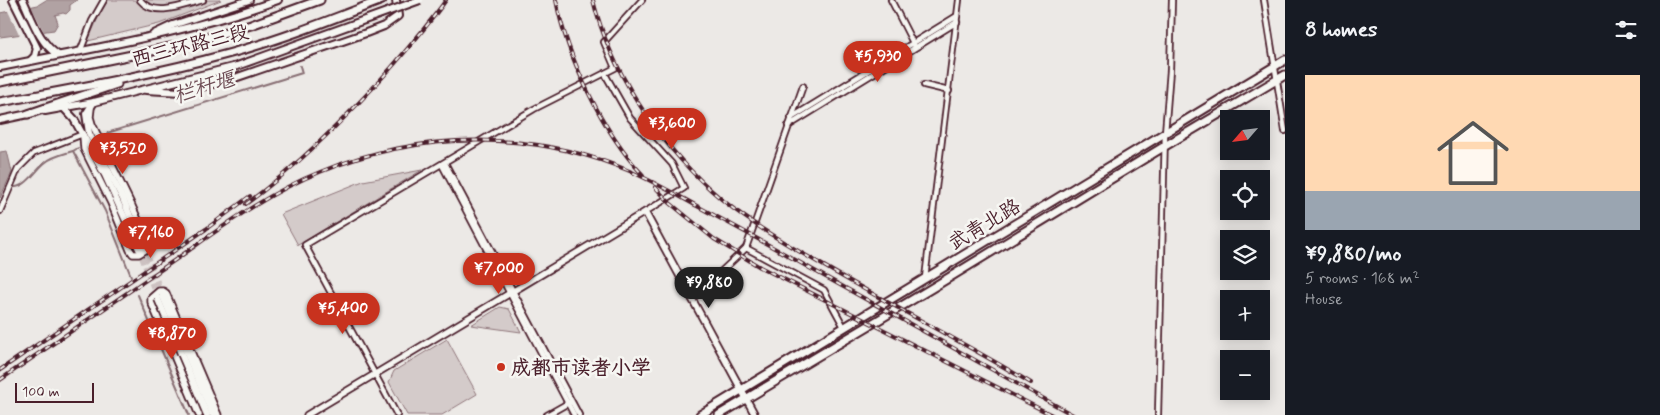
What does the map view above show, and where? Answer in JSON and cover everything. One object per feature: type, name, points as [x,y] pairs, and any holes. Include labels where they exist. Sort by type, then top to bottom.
[{"type":"main road","points":[[13,0],[35,44],[37,52],[30,61]]},
{"type":"main road","points":[[22,0],[42,38],[50,50],[58,55]]},
{"type":"main road","points":[[144,38],[173,24],[249,0]]},
{"type":"main road","points":[[0,68],[208,23],[278,0]]},
{"type":"main road","name":"西三环路三段","points":[[0,80],[25,77],[181,45],[229,32],[320,0]]},
{"type":"main road","name":"西三环路三段","points":[[0,102],[140,76],[235,52],[382,0]]},
{"type":"main road","points":[[146,90],[181,92],[229,80],[366,33],[384,26],[398,16],[396,0]]},
{"type":"main road","points":[[0,120],[63,107],[93,104],[237,66],[420,0]]},
{"type":"main road","points":[[35,44],[42,38]]},
{"type":"main road","name":"武青北路","points":[[700,415],[1285,60]]},
{"type":"main road","points":[[28,114],[140,76]]},
{"type":"main road","name":"武青北路","points":[[719,415],[1165,146],[1285,76]]},
{"type":"main road","points":[[63,107],[83,134],[141,248],[123,199],[89,133],[86,114],[93,104]]},
{"type":"main road","points":[[207,415],[160,295],[213,415]]},
{"type":"street","points":[[80,52],[92,21],[104,1],[108,0]]},
{"type":"street","points":[[140,0],[144,5],[154,10],[174,8],[203,0]]},
{"type":"street","points":[[397,415],[305,245],[534,109],[615,68],[604,42],[642,0]]},
{"type":"street","points":[[890,0],[915,46]]},
{"type":"street","points":[[925,278],[959,0]]},
{"type":"street","points":[[1158,415],[1165,133],[1172,0]]},
{"type":"street","points":[[1264,0],[1285,130]]},
{"type":"street","points":[[788,126],[957,19]]},
{"type":"street","points":[[791,118],[915,46]]},
{"type":"street","points":[[307,415],[684,188],[672,164],[630,118],[605,74]]},
{"type":"street","points":[[924,84],[949,90]]},
{"type":"street","points":[[692,299],[746,248],[803,86]]},
{"type":"street","points":[[0,211],[18,169],[34,153],[83,134],[84,149],[111,203],[130,250],[133,254],[139,254],[147,249],[148,242],[92,124],[90,117],[93,104]]},
{"type":"street","points":[[443,164],[570,402],[579,415]]},
{"type":"street","points":[[645,212],[755,415]]},
{"type":"street","points":[[746,248],[824,290],[844,327]]},
{"type":"street","points":[[199,415],[151,302],[151,298],[159,291],[166,293],[218,415]]},
{"type":"street","points":[[547,415],[570,402]]},
{"type":"street","points":[[570,402],[574,415]]},
{"type":"shaded area","points":[[46,0],[77,0],[70,5],[70,10],[66,14],[55,15],[58,23],[54,30],[0,37],[0,13],[38,5]]},
{"type":"shaded area","points":[[108,0],[221,0],[159,24],[88,41]]},
{"type":"shaded area","points":[[7,151],[12,172],[0,198],[0,152]]},
{"type":"shaded area","points":[[422,170],[298,245],[281,214],[363,181]]},
{"type":"shaded area","points":[[500,307],[509,309],[521,332],[471,325]]},
{"type":"shaded area","points":[[447,339],[477,394],[442,415],[407,415],[389,382],[394,371]]},
{"type":"pier","points":[[30,4],[45,34],[21,38],[7,9]]},
{"type":"waterway","name":"栏杆堰","points":[[107,133],[302,73],[300,66]]},
{"type":"waterway","name":"栏杆堰","points":[[73,151],[78,148]]},
{"type":"waterway","points":[[10,187],[26,183],[49,160],[73,151],[105,211],[131,276]]},
{"type":"waterway","points":[[138,295],[189,415]]},
{"type":"tunnel","points":[[143,247],[162,294]]},
{"type":"tunnel","points":[[139,249],[157,297]]},
{"type":"railway","points":[[246,204],[304,157],[340,122],[391,68],[446,0]]},
{"type":"railway","points":[[556,0],[569,45],[589,93],[614,138],[643,175]]},
{"type":"railway","points":[[593,0],[611,52],[638,103],[673,150],[711,190],[751,222],[780,240],[1031,383]]},
{"type":"railway","points":[[0,380],[227,224],[300,180],[358,158],[397,149],[436,143],[476,140],[516,142],[555,148],[594,158],[632,172],[755,238],[1073,415]]},
{"type":"railway","points":[[655,187],[670,203],[714,239],[760,267],[1052,415]]},
{"type":"railway","points":[[0,370],[206,229],[250,196]]},
{"type":"place","name":"成都市读者小学","points":[[501,367]]}]
